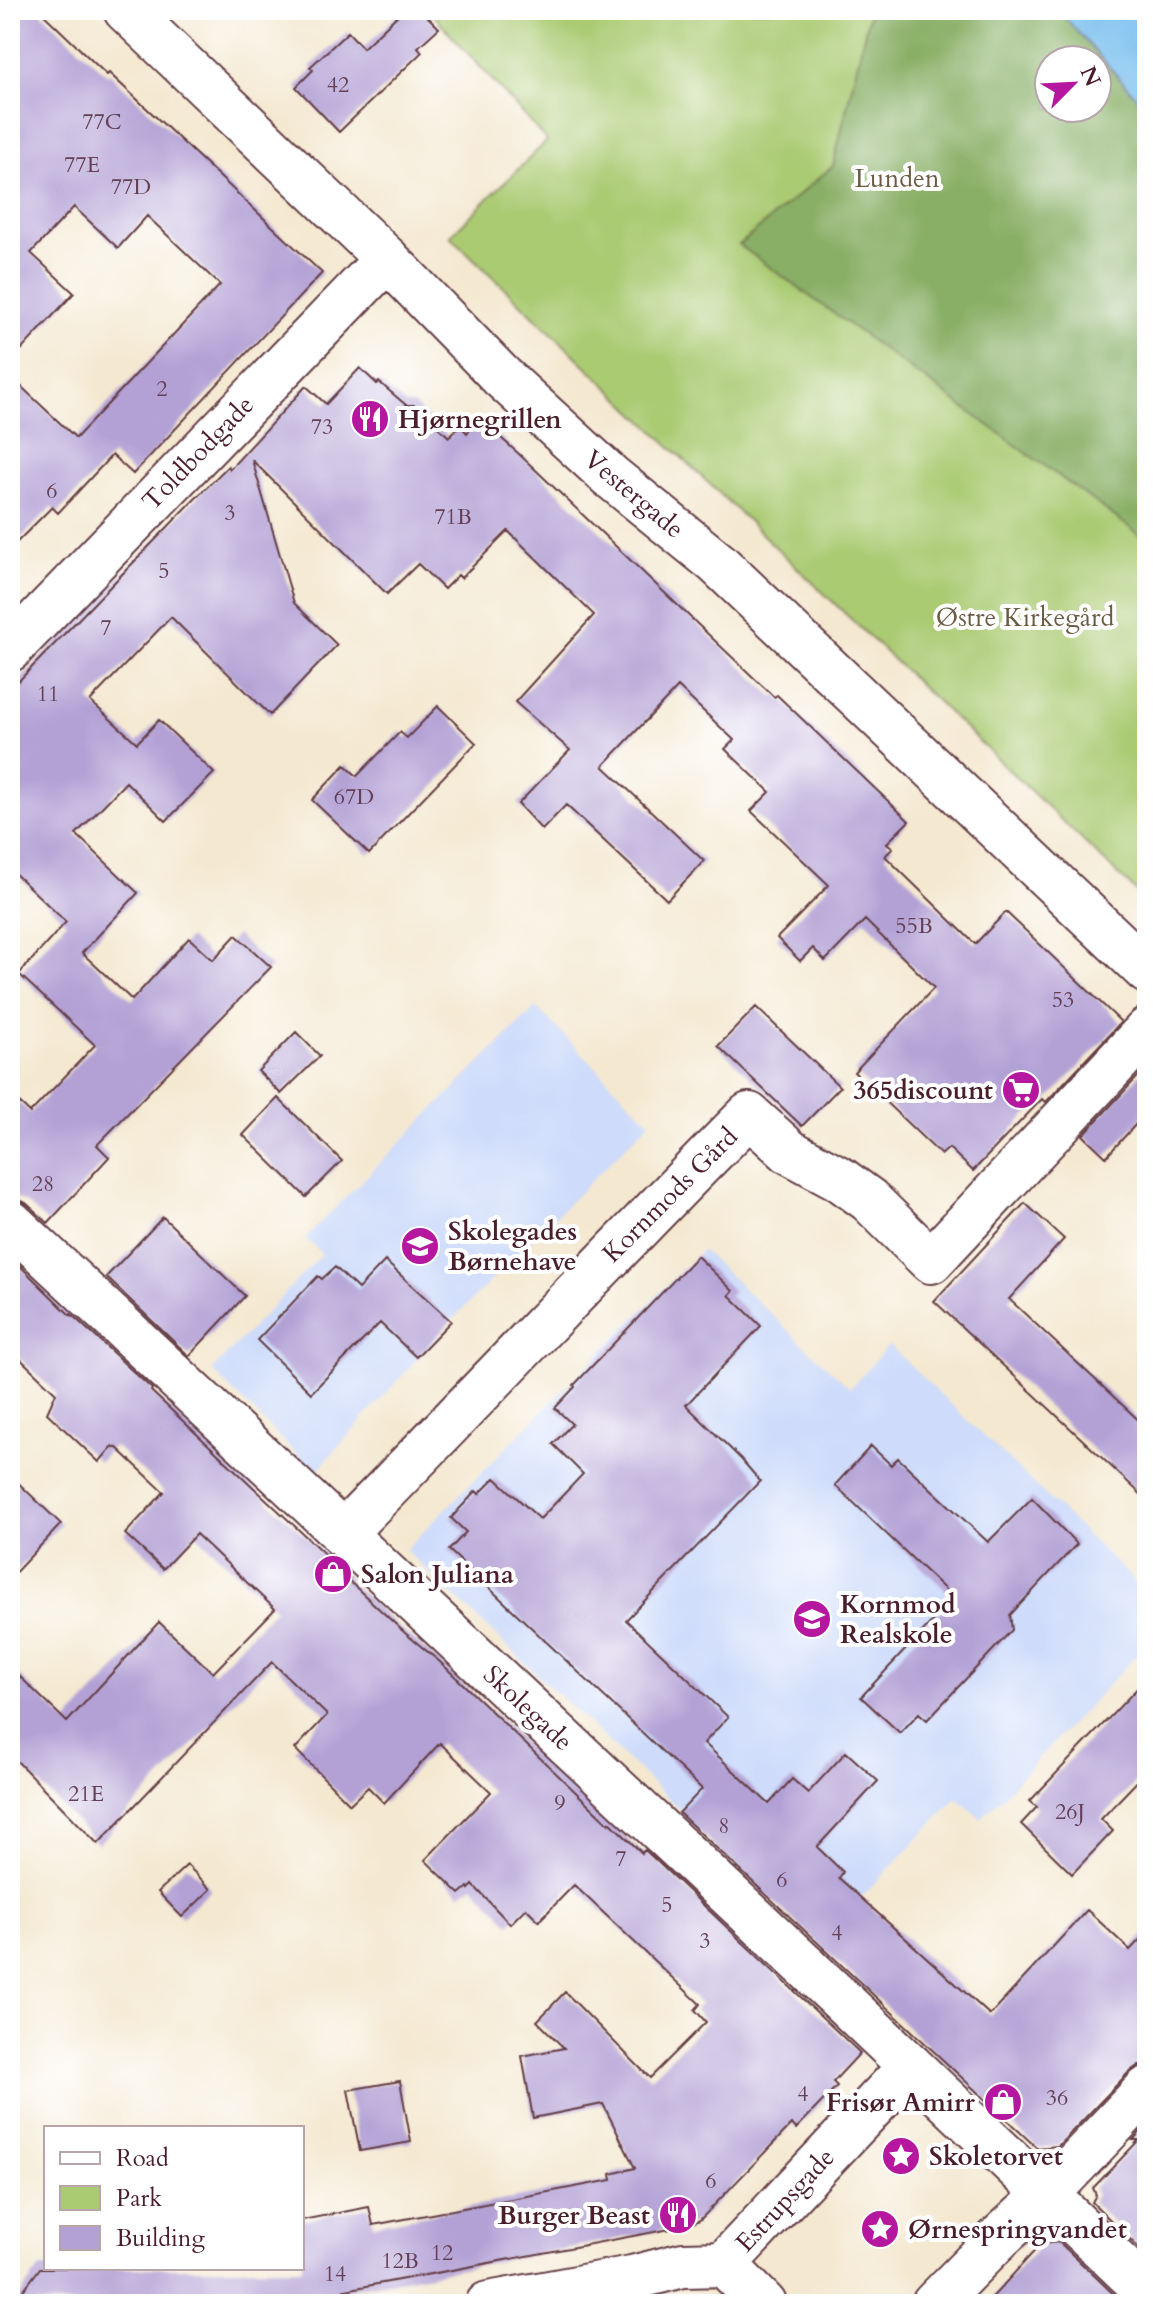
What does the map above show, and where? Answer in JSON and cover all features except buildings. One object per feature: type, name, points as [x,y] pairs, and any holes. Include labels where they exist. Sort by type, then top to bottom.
[{"type":"street","name":"Vestergade","points":[[126,10],[387,259],[501,376],[610,476],[717,563],[1147,971]]},
{"type":"street","name":"Toldbodgade","points":[[10,649],[387,259]]},
{"type":"street","name":"Kornmods Gård","points":[[342,1534],[749,1115],[790,1152],[840,1179],[869,1200],[931,1261],[1147,1030]]},
{"type":"street","name":"Skolegade","points":[[10,1222],[1147,2291]]},
{"type":"street","name":"Estrupsgade","points":[[488,2304],[632,2278],[683,2265],[724,2264],[911,2066]]},
{"type":"street","points":[[934,2304],[1046,2195],[1147,2089]]},
{"type":"street","points":[[724,2264],[764,2304]]},
{"type":"shaded area","name":"Skolegades Børnehave","points":[[536,1007],[650,1122],[451,1321],[315,1473],[212,1370],[322,1254],[305,1238]]},
{"type":"shaded area","name":"Kornmod Realskole","points":[[702,1250],[850,1388],[889,1345],[1147,1593],[1147,1644],[981,1819],[957,1798],[861,1898],[798,1921],[405,1550]]},
{"type":"green space","name":"Østre Kirkegård","points":[[429,10],[1058,10],[1089,44],[1033,44],[1033,124],[1113,124],[1113,71],[1147,109],[1147,902],[450,236],[547,141]]},
{"type":"green space","name":"Lunden","points":[[870,10],[1058,10],[1089,44],[1033,44],[1033,124],[1113,124],[1113,71],[1147,109],[1147,540],[739,245],[833,166]]},
{"type":"water","points":[[1058,10],[1147,10],[1147,109],[1113,71],[1113,44],[1089,44]]},
{"type":"place","name":"Hjørnegrillen","points":[[370,419]]},
{"type":"place","name":"365discount","points":[[1021,1090]]},
{"type":"place","name":"Skolegades Børnehave","points":[[420,1246]]},
{"type":"place","name":"Salon Juliana","points":[[333,1574]]},
{"type":"place","name":"Kornmod Realskole","points":[[812,1619]]},
{"type":"place","name":"Frisør Amirr","points":[[1003,2102]]},
{"type":"place","name":"Skoletorvet","points":[[901,2156]]},
{"type":"place","name":"Burger Beast","points":[[678,2215]]},
{"type":"place","name":"Ørnespringvandet","points":[[880,2229]]}]
